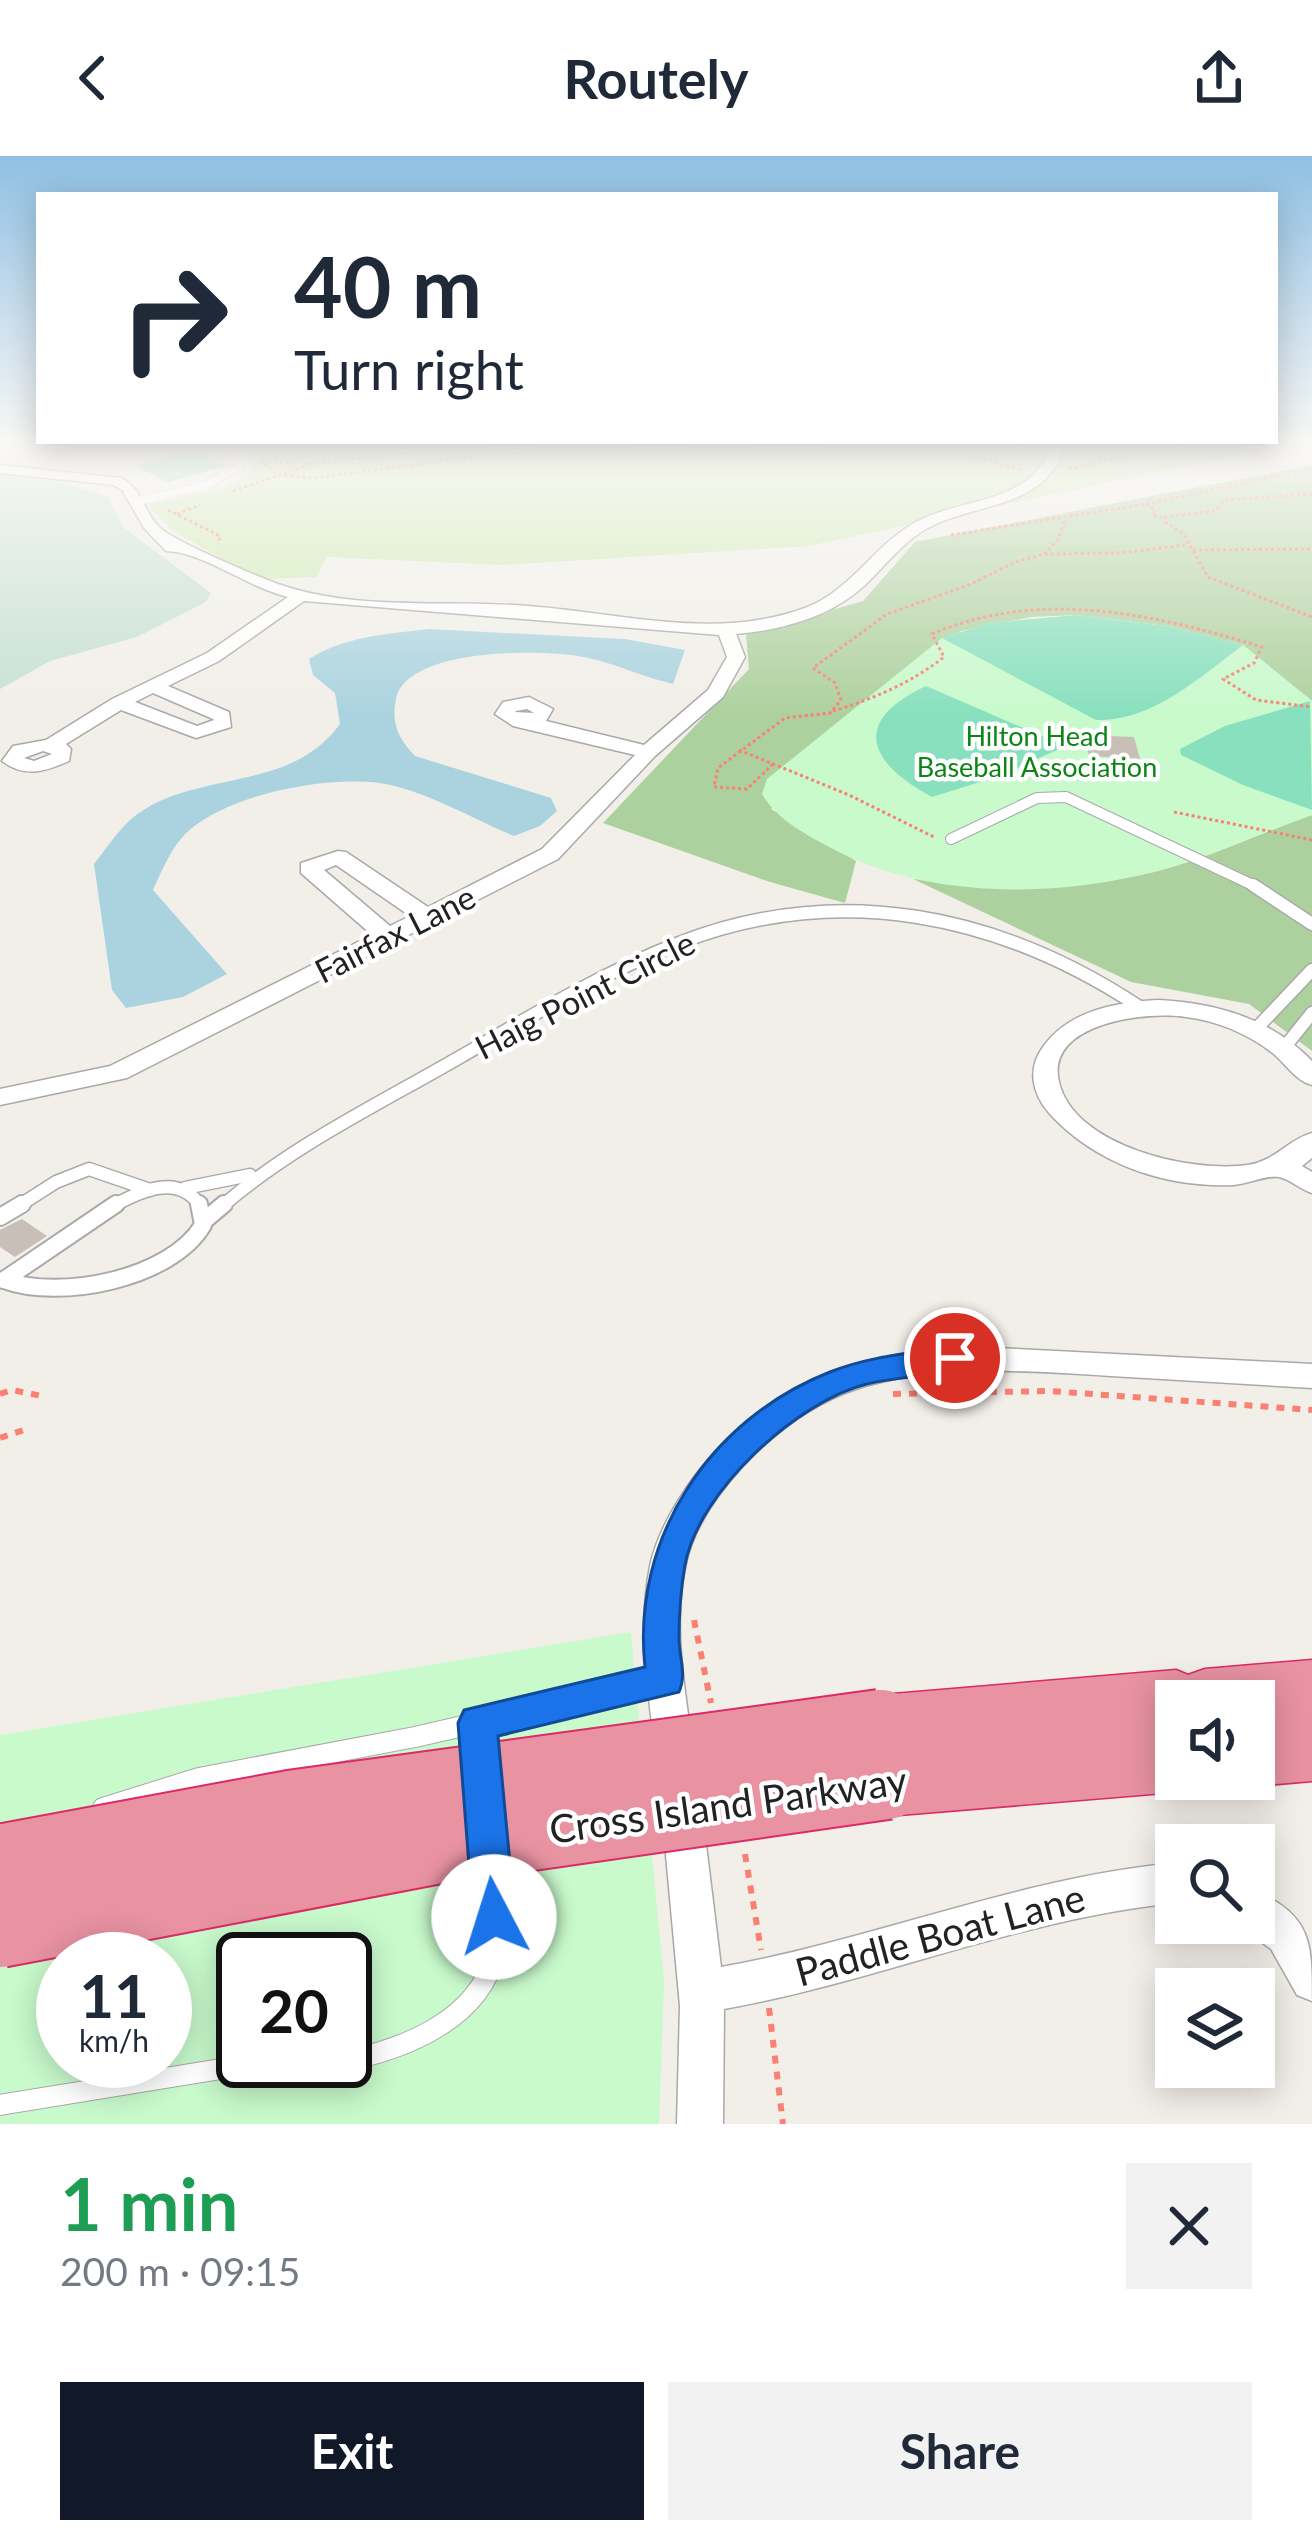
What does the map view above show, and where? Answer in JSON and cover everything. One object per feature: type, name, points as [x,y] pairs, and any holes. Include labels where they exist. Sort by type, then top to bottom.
[{"type":"highway","points":[[1275,1695],[1312,1692]]},
{"type":"highway","name":"Cross Island Parkway","points":[[2,1892],[434,1846],[884,1754],[1155,1707]]},
{"type":"highway","points":[[1275,1750],[1312,1747]]},
{"type":"highway","name":"Cross Island Parkway","points":[[884,1754],[1155,1758]]},
{"type":"street","points":[[158,531],[223,582],[297,599],[532,611],[655,628],[719,629],[814,611],[839,599],[860,585],[894,538],[909,531]]},
{"type":"street","points":[[51,745],[119,703],[213,657],[297,599]]},
{"type":"street","name":"Fairfax Lane","points":[[1,1098],[118,1072],[550,854],[648,752],[716,693],[729,674],[719,629]]},
{"type":"street","points":[[119,703],[196,732],[224,724],[222,716],[152,686]]},
{"type":"street","points":[[527,722],[648,752]]},
{"type":"street","points":[[389,937],[309,868],[338,857],[429,918]]},
{"type":"street","name":"Haig Point Circle","points":[[1281,1166],[1242,1175],[1173,1171],[1107,1148],[1074,1125],[1053,1098],[1046,1071],[1053,1046],[1072,1026],[1102,1013],[1138,1006],[1217,1015],[1284,1048],[1312,1077]]},
{"type":"street","points":[[1312,1142],[1281,1166],[1312,1184]]},
{"type":"street","points":[[700,2124],[706,2056],[704,1991],[665,1680],[662,1604],[668,1562],[682,1525],[707,1484],[749,1437],[836,1382],[863,1372],[955,1358],[1312,1376]]},
{"type":"street","name":"Paddle Boat Lane","points":[[704,1991],[765,1980],[1113,1889],[1155,1885]]},
{"type":"street","points":[[1284,1928],[1312,1980]]},
{"type":"lane","points":[[951,839],[1037,798],[1066,796],[1265,891],[1312,924]]},
{"type":"lane","name":"Haig Point Circle","points":[[255,1174],[638,962],[719,929],[772,916],[896,914],[986,929],[1074,966],[1138,1006]]},
{"type":"lane","points":[[1255,1030],[1312,970]]},
{"type":"lane","points":[[1284,1048],[1312,1013]]},
{"type":"lane","points":[[0,1217],[56,1182],[89,1169],[150,1190]]},
{"type":"lane","points":[[2,1280],[111,1207],[150,1190],[255,1174]]},
{"type":"lane","points":[[2,1280],[36,1291],[88,1287],[125,1275],[186,1244],[255,1174]]},
{"type":"lane","points":[[185,1188],[205,1220]]},
{"type":"lane","points":[[2,1892],[79,1819],[199,1778],[479,1744],[665,1680]]},
{"type":"lane","points":[[372,2056],[428,2035],[472,1997],[494,1959],[479,1744]]},
{"type":"lane","points":[[0,2105],[216,2070]]},
{"type":"path","points":[[210,531],[220,536],[217,551]]},
{"type":"path","points":[[951,535],[981,531]]},
{"type":"path","points":[[1044,554],[1061,531]]},
{"type":"path","points":[[1181,531],[1186,545]]},
{"type":"path","points":[[830,712],[841,700],[835,683],[814,668],[841,647],[887,614],[969,585],[991,570],[1044,554],[1120,553],[1186,545],[1208,577],[1312,617]]},
{"type":"path","points":[[1193,550],[1312,549]]},
{"type":"path","points":[[772,764],[748,790],[714,787],[718,768],[785,718],[876,699],[944,656],[932,634],[945,626],[1003,612],[1070,609],[1188,627],[1262,647],[1254,663],[1223,679],[1256,700],[1312,707]]},
{"type":"path","points":[[739,750],[849,795],[927,837],[951,839]]},
{"type":"path","points":[[1174,812],[1312,840]]},
{"type":"path","points":[[871,1396],[963,1388],[1052,1390],[1312,1410]]},
{"type":"path","points":[[0,1394],[12,1390],[42,1396]]},
{"type":"path","points":[[0,1438],[27,1429]]},
{"type":"path","points":[[694,1616],[711,1704]]},
{"type":"path","points":[[744,1851],[783,2124]]},
{"type":"green space","points":[[0,531],[128,531],[211,593],[206,602],[137,637],[50,661],[0,689]]},
{"type":"green space","points":[[880,531],[809,546],[502,565],[327,557],[316,577],[259,579],[174,532]]},
{"type":"green space","points":[[973,531],[1312,531],[1312,701],[1243,645],[1166,626],[1076,615],[1032,617],[961,631],[771,809],[856,861],[845,903],[770,882],[603,823],[749,669],[746,635],[863,601],[915,542]]},
{"type":"green space","name":"Hilton Head Baseball Association","points":[[1076,615],[1166,626],[1243,645],[1312,701],[1312,815],[1157,871],[1077,886],[992,889],[909,877],[870,865],[793,826],[762,794],[767,779],[942,638],[990,623]]},
{"type":"green space","points":[[1076,615],[1166,626],[1243,645],[1156,706],[1117,719],[1096,720],[942,638],[990,623]]},
{"type":"green space","points":[[926,686],[1056,742],[1057,750],[999,776],[932,797],[893,770],[876,742],[886,713]]},
{"type":"green space","points":[[1310,701],[1312,810],[1243,785],[1181,755],[1180,749],[1225,726]]},
{"type":"green space","points":[[1312,815],[1312,1051],[1249,1004],[1131,982],[913,879],[974,885],[1094,883],[1194,860]]},
{"type":"green space","points":[[631,1632],[664,1982],[659,2124],[0,2124],[0,1735]]},
{"type":"water","points":[[429,629],[625,639],[685,650],[673,684],[565,654],[479,656],[424,669],[406,682],[396,699],[394,716],[397,730],[415,756],[551,798],[557,811],[540,826],[514,836],[426,796],[373,782],[289,788],[234,804],[185,834],[153,890],[227,974],[183,997],[126,1008],[112,990],[94,864],[111,841],[137,814],[169,797],[274,770],[320,745],[340,724],[335,693],[313,675],[309,659],[352,641]]},
{"type":"building","points":[[1084,735],[1134,737],[1140,759],[1089,756]]},
{"type":"building","points":[[22,1219],[47,1236],[15,1257],[0,1247],[0,1230]]},
{"type":"route","points":[[494,1917],[477,1723],[665,1680],[661,1641],[668,1562],[682,1525],[724,1463],[772,1418],[836,1382],[863,1372],[955,1358]]}]
